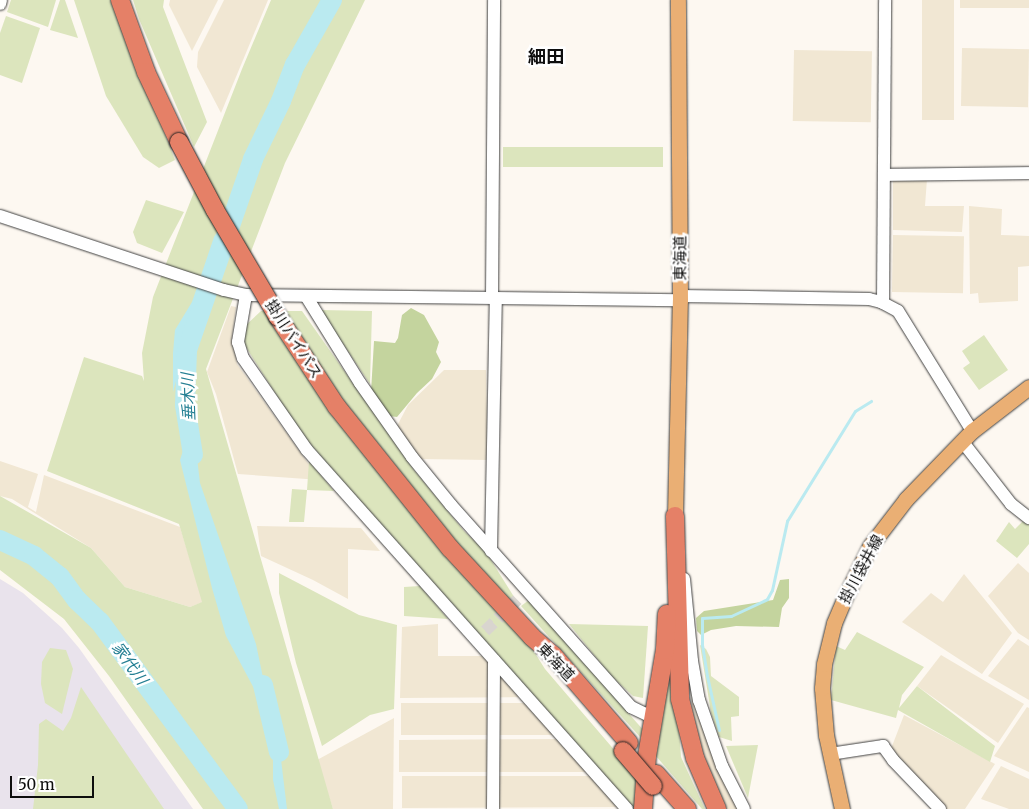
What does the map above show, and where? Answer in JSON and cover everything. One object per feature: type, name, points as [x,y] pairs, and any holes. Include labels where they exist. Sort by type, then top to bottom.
[{"type":"highway","name":"掛川バイパス","points":[[120,0],[146,72],[179,142],[215,210],[278,318],[343,414],[450,548],[532,638]]},
{"type":"highway","points":[[643,809],[647,756],[665,650],[675,516]]},
{"type":"highway","points":[[675,516],[680,699],[694,758],[717,809]]},
{"type":"highway","name":"東海道","points":[[532,638],[553,656],[654,780],[687,809]]},
{"type":"highway","name":"東海道","points":[[654,780],[672,809]]},
{"type":"main road","name":"東海道","points":[[675,516],[680,298],[678,0]]},
{"type":"main road","name":"掛川袋井線","points":[[842,809],[826,735],[822,688],[824,664],[834,623],[870,546],[906,499],[967,436],[1029,388]]},
{"type":"street","points":[[0,4],[1,0]]},
{"type":"street","points":[[491,551],[494,298],[494,0]]},
{"type":"street","points":[[883,303],[885,0]]},
{"type":"street","points":[[884,175],[1029,173]]},
{"type":"street","points":[[0,216],[224,290],[246,295],[869,299],[883,303],[898,311],[967,436],[1011,504],[1029,518]]},
{"type":"street","points":[[246,295],[238,342],[243,358],[252,374],[307,450],[481,636],[494,660],[627,809]]},
{"type":"street","points":[[306,296],[360,383],[412,457],[491,551],[521,595],[631,707],[654,718]]},
{"type":"street","points":[[675,482],[691,652],[699,700],[722,766],[744,809]]},
{"type":"street","points":[[493,809],[494,660]]},
{"type":"street","points":[[830,754],[883,746],[893,760],[940,809]]},
{"type":"shaded area","points":[[170,0],[218,0],[192,51],[169,5]]},
{"type":"shaded area","points":[[224,0],[268,0],[221,113],[197,67],[198,52]]},
{"type":"shaded area","points":[[922,0],[954,0],[954,120],[922,120]]},
{"type":"shaded area","points":[[960,0],[1029,0],[1029,8],[960,8]]},
{"type":"shaded area","points":[[962,48],[1029,49],[1028,107],[961,106]]},
{"type":"shaded area","points":[[794,50],[872,51],[871,122],[793,121]]},
{"type":"shaded area","points":[[893,175],[927,179],[925,206],[964,206],[962,232],[893,230]]},
{"type":"shaded area","points":[[969,206],[1002,209],[1001,235],[1029,236],[1029,266],[1018,267],[1018,301],[979,303],[978,293],[970,294]]},
{"type":"shaded area","points":[[893,235],[964,236],[963,293],[892,292]]},
{"type":"shaded area","points":[[231,306],[236,307],[232,337],[237,364],[320,480],[238,474],[216,394],[207,372]]},
{"type":"shaded area","points":[[444,370],[486,370],[488,460],[421,459],[396,428],[408,405]]},
{"type":"shaded area","points":[[0,461],[38,474],[28,507],[36,512],[44,475],[180,527],[203,602],[190,607],[125,587],[91,548],[12,499],[0,496]]},
{"type":"shaded area","points":[[257,526],[361,528],[380,551],[348,549],[348,599],[313,580],[261,556]]},
{"type":"shaded area","points":[[1018,563],[1029,573],[1029,640],[1018,633],[988,596]]},
{"type":"shaded area","points":[[964,574],[1012,633],[982,674],[902,622],[931,593],[943,602]]},
{"type":"shaded area","points":[[0,579],[23,593],[62,628],[79,648],[193,809],[0,809]]},
{"type":"shaded area","points":[[438,624],[438,656],[482,656],[499,666],[528,697],[400,698],[402,627]]},
{"type":"shaded area","points":[[690,634],[706,721],[747,809],[726,809],[700,755],[692,710]]},
{"type":"shaded area","points":[[1018,639],[1029,646],[1029,700],[988,676]]},
{"type":"shaded area","points":[[941,655],[1024,704],[998,743],[917,686]]},
{"type":"shaded area","points":[[401,703],[532,703],[561,735],[401,735]]},
{"type":"shaded area","points":[[1027,707],[1029,708],[1029,772],[994,756]]},
{"type":"shaded area","points":[[904,715],[995,764],[965,809],[940,809],[889,754]]},
{"type":"shaded area","points":[[394,718],[393,809],[333,809],[317,760]]},
{"type":"shaded area","points":[[564,739],[594,772],[399,772],[399,740]]},
{"type":"shaded area","points":[[1001,766],[1029,779],[1029,809],[1009,809],[981,799]]},
{"type":"shaded area","points":[[402,776],[597,776],[625,807],[402,808]]},
{"type":"green space","points":[[11,0],[56,0],[48,27],[7,12]]},
{"type":"green space","points":[[60,0],[65,0],[78,38],[50,30]]},
{"type":"green space","points":[[74,0],[113,0],[175,160],[159,168],[143,157],[106,96]]},
{"type":"green space","points":[[133,0],[164,0],[163,7],[207,122],[194,147],[139,19]]},
{"type":"green space","points":[[271,0],[365,0],[285,163],[206,369],[333,809],[203,809],[109,676],[64,619],[0,570],[0,496],[91,548],[125,587],[190,607],[202,602],[179,524],[47,471],[84,357],[142,376],[144,381],[142,353],[153,297]]},
{"type":"green space","points":[[6,16],[40,28],[22,83],[0,75],[0,33]]},
{"type":"green space","points":[[503,147],[663,147],[663,167],[503,167]]},
{"type":"green space","points":[[146,200],[184,212],[162,253],[137,243],[133,232]]},
{"type":"green space","points":[[411,308],[424,315],[439,342],[436,352],[441,362],[432,379],[417,393],[397,417],[389,416],[371,392],[374,341],[395,343],[398,338],[402,315]]},
{"type":"green space","points":[[320,310],[372,311],[370,384]]},
{"type":"green space","points":[[261,311],[302,311],[414,470],[464,531],[486,552],[516,600],[528,642],[545,669],[640,780],[637,809],[632,809],[414,564],[299,431],[244,344],[246,325]]},
{"type":"green space","points":[[984,335],[1008,370],[979,390],[963,368],[970,363],[962,351]]},
{"type":"green space","points":[[309,461],[334,491],[307,490]]},
{"type":"green space","points":[[292,489],[307,490],[304,522],[289,522]]},
{"type":"green space","points":[[1025,519],[1029,522],[1029,544],[1017,558],[996,541],[1009,522],[1015,529]]},
{"type":"green space","points":[[279,573],[359,615],[397,625],[394,709],[370,715],[322,746],[296,663],[279,593]]},
{"type":"green space","points":[[789,579],[789,598],[782,608],[779,627],[736,626],[711,630],[701,635],[697,631],[696,618],[704,611],[773,600],[780,580]]},
{"type":"green space","points":[[420,586],[448,619],[404,616],[404,587]]},
{"type":"green space","points":[[529,600],[645,732],[641,738],[521,606]]},
{"type":"green space","points":[[569,624],[648,626],[643,698],[633,696],[611,676]]},
{"type":"green space","points":[[672,626],[681,757],[705,809],[702,809],[655,755]]},
{"type":"green space","points":[[857,632],[924,667],[902,695],[899,708],[917,686],[995,746],[990,762],[898,710],[896,718],[831,700],[836,646],[845,650]]},
{"type":"green space","points":[[700,645],[706,649],[710,657],[711,676],[739,697],[739,716],[731,717],[732,741],[719,737],[711,713]]},
{"type":"green space","points":[[50,648],[66,650],[73,669],[62,714],[45,703],[41,684],[42,662]]},
{"type":"green space","points":[[81,687],[164,809],[33,809],[38,765],[39,724],[46,719],[63,731],[71,718]]},
{"type":"green space","points":[[758,745],[748,798],[726,746]]},
{"type":"water","points":[[233,207],[186,344],[173,392],[175,330],[192,302],[214,237]]},
{"type":"water","points":[[190,429],[196,449],[200,483],[256,644],[270,711],[258,696],[226,636],[212,588],[180,460]]},
{"type":"water","points":[[273,727],[280,751],[287,809],[279,809],[273,780]]},
{"type":"waterway","name":"垂木川","points":[[193,455],[185,405],[187,350],[253,159],[281,101],[295,65],[332,0]]},
{"type":"waterway","points":[[719,730],[702,645],[702,618],[731,616],[767,599],[772,590],[787,521],[855,411],[871,401]]},
{"type":"waterway","name":"家代川","points":[[0,540],[34,556],[60,577],[77,600],[100,622],[238,809]]},
{"type":"waterway","name":"垂木川","points":[[263,685],[279,752]]},
{"type":"tunnel","points":[[485,631],[517,600]]},
{"type":"district","name":"細田","points":[[546,57]]}]
